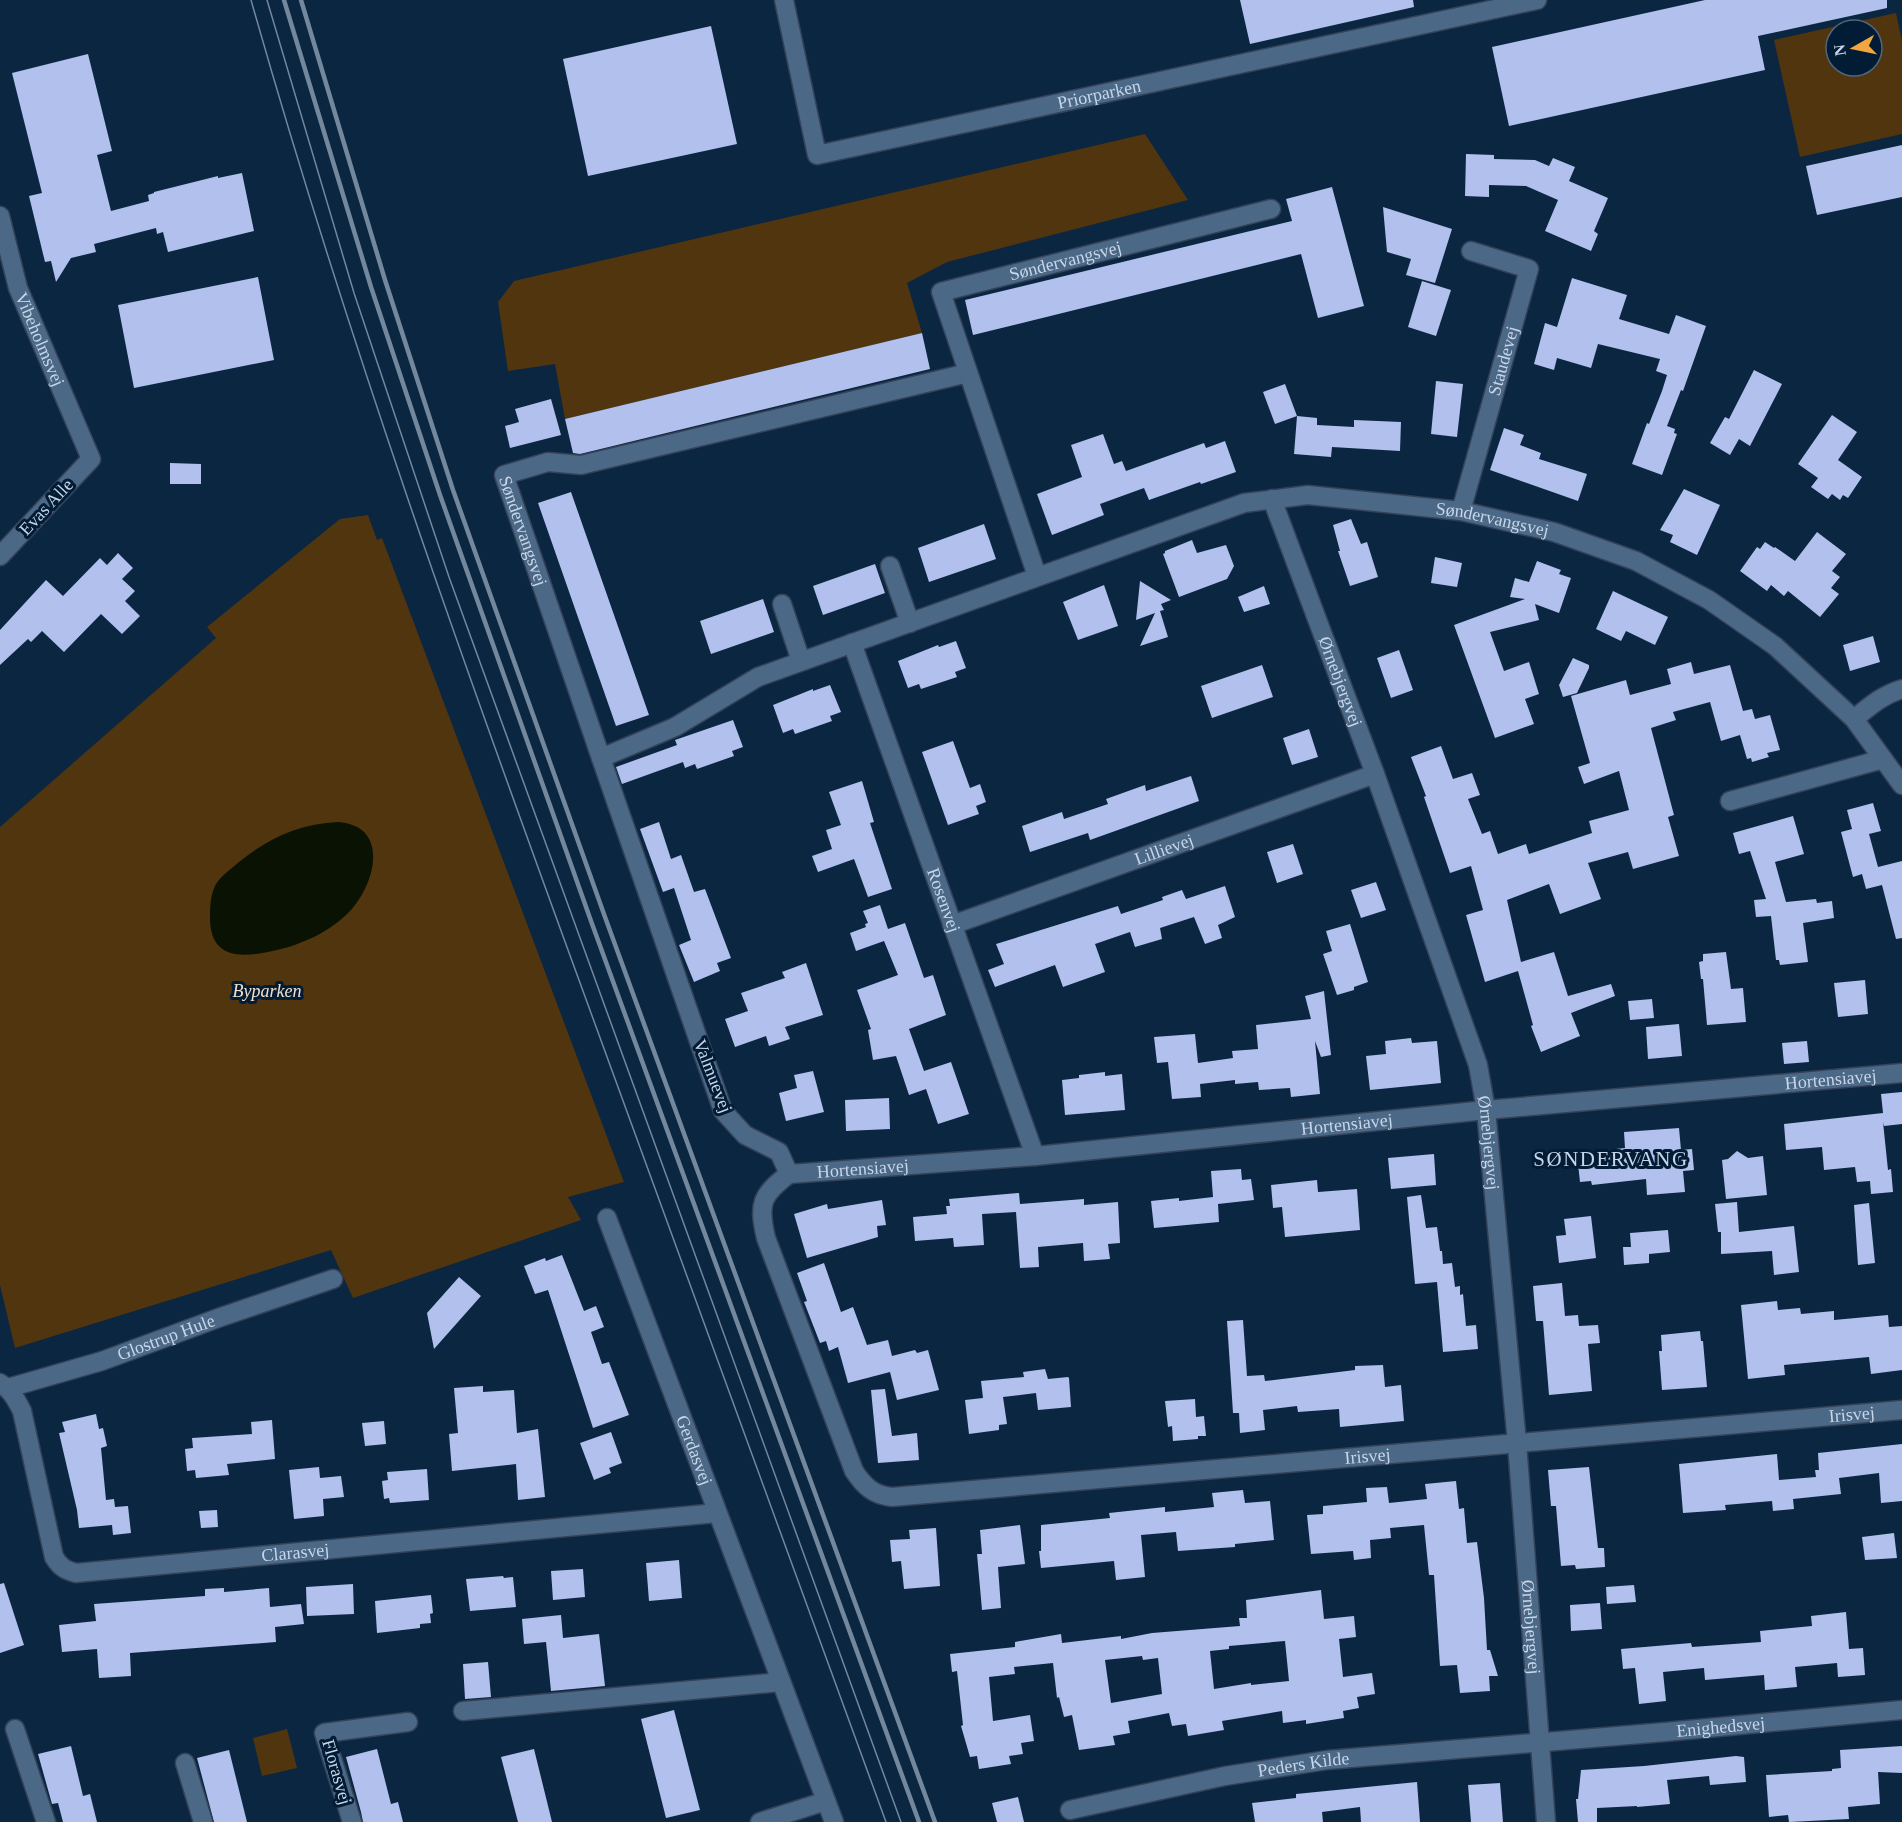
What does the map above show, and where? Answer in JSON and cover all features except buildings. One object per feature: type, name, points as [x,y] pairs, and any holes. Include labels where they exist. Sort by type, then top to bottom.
[{"type":"street","name":"Priorparken","points":[[784,0],[817,155],[1537,0]]},
{"type":"street","name":"Søndervangsvej","points":[[1037,576],[941,291],[1271,209]]},
{"type":"street","name":"Vibeholmsvej","points":[[1,227],[9,288],[91,459]]},
{"type":"street","name":"Staudevej","points":[[1461,511],[1529,269],[1471,251]]},
{"type":"street","name":"Søndervangsvej","points":[[968,373],[581,465],[548,462],[504,475],[601,758],[675,727],[758,677],[801,661],[1244,503],[1308,495],[1461,511],[1554,532],[1636,561],[1709,600],[1775,646],[1854,720],[1902,785]]},
{"type":"street","name":"Evas Alle","points":[[0,556],[91,459]]},
{"type":"street","name":"Ørnebjergvej","points":[[1272,499],[1375,774],[1478,1065],[1486,1110],[1517,1443],[1546,1822]]},
{"type":"street","points":[[890,566],[910,622]]},
{"type":"street","points":[[782,604],[801,661]]},
{"type":"street","name":"Rosenvej","points":[[852,643],[1035,1156]]},
{"type":"street","points":[[1854,720],[1877,699],[1902,689]]},
{"type":"street","name":"Valmuevej","points":[[601,758],[723,1111],[745,1135],[779,1152],[789,1174]]},
{"type":"street","points":[[1730,801],[1883,759]]},
{"type":"street","name":"Lillievej","points":[[952,925],[1375,774]]},
{"type":"street","name":"Hortensiavej","points":[[789,1174],[1035,1156],[1486,1110],[1902,1073]]},
{"type":"street","name":"Irisvej","points":[[789,1174],[771,1188],[763,1203],[761,1218],[770,1250],[850,1462],[854,1471],[873,1493],[892,1497],[1902,1410]]},
{"type":"street","name":"Gerdasvej","points":[[607,1218],[834,1822]]},
{"type":"street","name":"Glostrup Hule","points":[[4,1386],[102,1361],[333,1279]]},
{"type":"street","name":"Clarasvej","points":[[4,1386],[16,1399],[22,1411],[54,1557],[59,1566],[76,1573],[717,1513]]},
{"type":"street","points":[[463,1711],[781,1682]]},
{"type":"street","name":"Enighedsvej","points":[[1540,1742],[1902,1710]]},
{"type":"street","name":"Florasvej","points":[[352,1822],[324,1733],[408,1722]]},
{"type":"street","points":[[15,1729],[46,1822]]},
{"type":"street","name":"Peders Kilde","points":[[1070,1810],[1225,1776],[1327,1760],[1540,1742]]},
{"type":"street","points":[[185,1763],[203,1822]]},
{"type":"street","points":[[760,1822],[826,1801]]},
{"type":"green space","points":[[1896,13],[1902,41],[1902,134],[1800,157],[1774,40],[1824,29],[1824,78],[1884,78],[1884,18],[1873,18]]},
{"type":"green space","points":[[1145,134],[1188,200],[947,262],[907,283],[922,333],[565,419],[555,364],[508,371],[498,302],[514,281]]},
{"type":"green space","name":"Byparken","points":[[368,515],[377,540],[382,538],[624,1182],[568,1197],[581,1220],[353,1298],[331,1250],[15,1348],[0,1285],[0,827],[216,638],[207,627],[340,519]]},
{"type":"green space","points":[[287,1729],[297,1768],[262,1776],[253,1738]]},
{"type":"shaded area","points":[[338,822],[355,826],[366,834],[372,845],[371,873],[366,887],[349,912],[325,931],[287,947],[264,953],[240,955],[222,948],[215,941],[211,930],[210,915],[213,891],[221,878],[250,853],[273,839],[297,829]]},
{"type":"tram line","points":[[251,0],[327,253],[453,629],[886,1822]]},
{"type":"tram line","points":[[267,0],[354,293],[449,577],[901,1822]]},
{"type":"railway","points":[[284,0],[371,287],[440,495],[591,921],[919,1822]]},
{"type":"railway","points":[[301,0],[385,280],[453,490],[605,917],[935,1822]]},
{"type":"district","name":"SØNDERVANG","points":[[1611,1159]]}]
